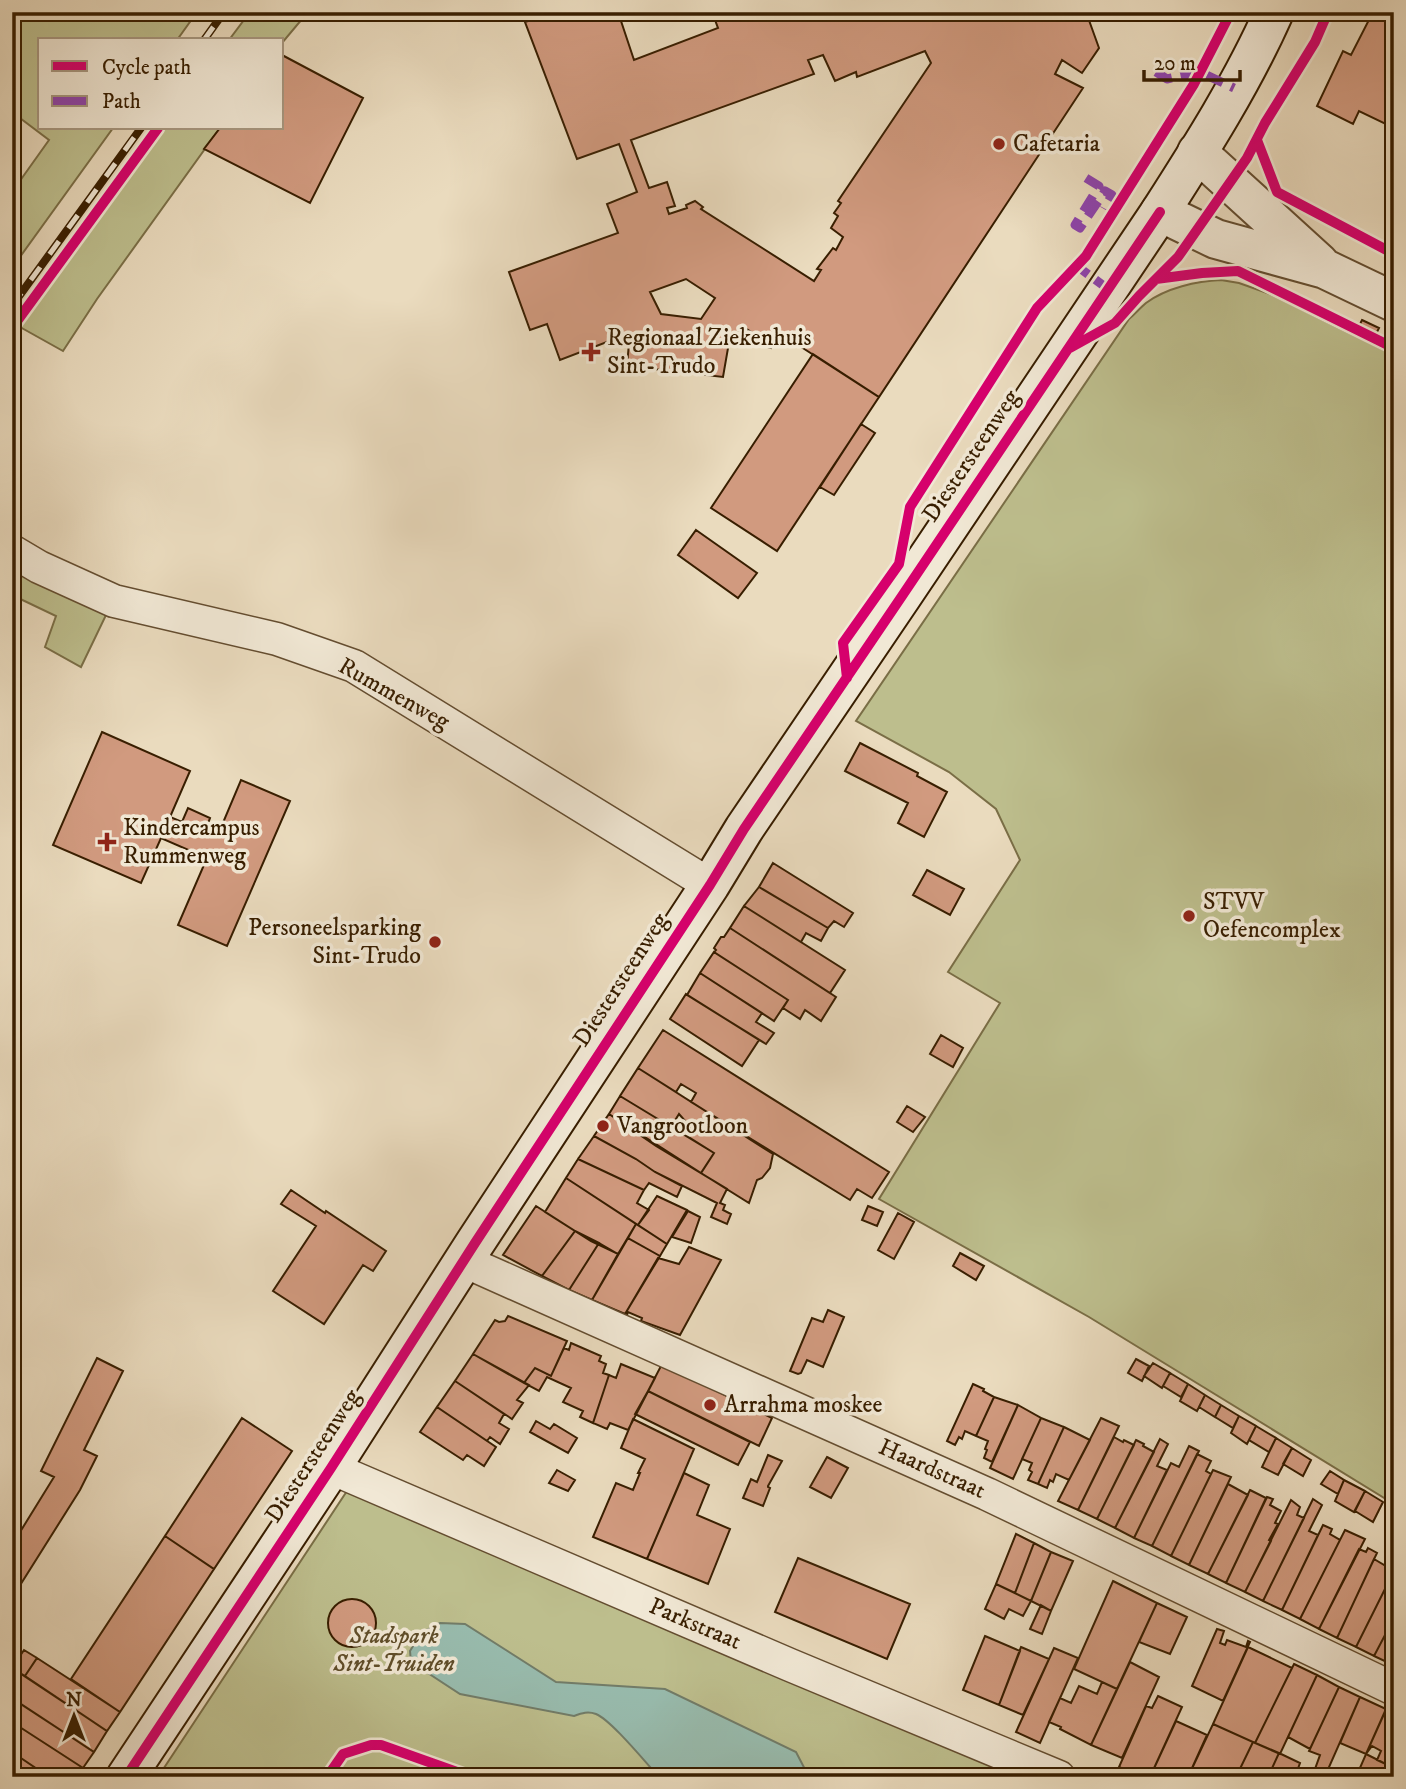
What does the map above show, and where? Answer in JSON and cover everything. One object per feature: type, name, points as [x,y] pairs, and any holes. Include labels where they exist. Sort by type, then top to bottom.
[{"type":"main road","name":"Diestersteenweg","points":[[126,1777],[331,1468],[744,829],[1160,212],[1258,47],[1274,12]]},
{"type":"main road","points":[[1197,152],[1325,269]]},
{"type":"main road","points":[[1160,212],[1216,239],[1325,269],[1394,302]]},
{"type":"street","name":"Rummenweg","points":[[12,551],[39,567],[114,601],[277,639],[354,666],[710,885]]},
{"type":"street","name":"Haardstraat","points":[[464,1261],[987,1494],[1394,1689]]},
{"type":"street","name":"Parkstraat","points":[[331,1468],[1059,1777]]},
{"type":"green space","points":[[12,12],[197,12],[178,38],[38,38],[38,130],[112,130],[12,268],[12,192],[49,140],[12,112]]},
{"type":"green space","points":[[250,12],[308,12],[284,41],[284,38],[230,38]]},
{"type":"green space","points":[[164,130],[219,130],[97,299],[63,351],[20,327]]},
{"type":"green space","name":"STVV Oefencomplex","points":[[1221,280],[1270,294],[1394,355],[1394,1504],[1089,1317],[879,1199],[1000,1003],[948,972],[1020,860],[996,809],[949,772],[856,721],[1129,319],[1146,303],[1172,289]]},
{"type":"green space","points":[[12,562],[107,613],[81,667],[45,647],[56,616],[12,595]]},
{"type":"green space","name":"Stadspark Sint-Truiden","points":[[347,1491],[1026,1777],[158,1777]]},
{"type":"shaded area","points":[[440,1623],[465,1624],[556,1682],[665,1689],[796,1752],[809,1777],[659,1777],[619,1733],[596,1714],[574,1716],[460,1694],[411,1662],[410,1651],[421,1633]]},
{"type":"building","points":[[554,12],[618,12],[634,60],[718,28],[712,12],[1086,12],[1099,48],[1082,73],[1062,60],[1055,74],[1083,88],[879,397],[781,334],[771,348],[742,326],[728,348],[723,377],[627,366],[629,343],[625,335],[560,360],[547,324],[530,330],[509,272],[618,233],[607,204],[637,192],[619,144],[577,159],[525,22]],"holes":[[[925,51],[931,63],[838,201],[841,203],[834,213],[838,216],[831,228],[843,237],[836,250],[833,248],[817,269],[821,270],[814,281],[701,209],[703,207],[695,201],[686,205],[687,208],[669,214],[667,208],[675,206],[667,182],[649,188],[631,140],[814,74],[808,60],[823,55],[835,81],[856,72],[857,77]],[[686,279],[715,298],[701,319],[661,314],[650,292]]]},
{"type":"building","points":[[1373,12],[1394,12],[1394,128],[1359,111],[1353,124],[1317,106],[1343,51],[1351,55]]},
{"type":"building","points":[[284,56],[363,98],[310,203],[204,149],[218,130],[284,130]]},
{"type":"building","points":[[1362,320],[1379,328],[1376,334],[1359,326]]},
{"type":"building","points":[[813,354],[879,397],[777,551],[711,508]]},
{"type":"building","points":[[861,424],[875,433],[834,495],[820,487]]},
{"type":"building","points":[[696,530],[757,573],[738,598],[678,555]]},
{"type":"building","name":"Kindercampus Rummenweg","points":[[102,732],[190,771],[170,817],[182,822],[188,808],[210,818],[205,832],[217,837],[241,780],[290,801],[227,946],[178,925],[207,858],[161,838],[141,883],[53,845]]},
{"type":"building","points":[[860,743],[918,773],[917,776],[947,792],[924,837],[898,823],[908,803],[845,771]]},
{"type":"building","points":[[773,863],[853,913],[844,927],[834,921],[828,928],[759,887]]},
{"type":"building","points":[[927,870],[964,889],[950,915],[913,895]]},
{"type":"building","points":[[759,887],[828,928],[821,941],[806,933],[801,942],[744,906]]},
{"type":"building","points":[[744,906],[845,970],[830,993],[730,928]]},
{"type":"building","points":[[730,928],[836,997],[821,1021],[805,1010],[800,1019],[783,1008],[788,1000],[714,952],[721,937],[724,937]]},
{"type":"building","points":[[714,952],[788,1000],[774,1021],[700,973]]},
{"type":"building","points":[[700,973],[762,1013],[756,1022],[774,1033],[766,1044],[687,995]]},
{"type":"building","points":[[686,994],[759,1040],[742,1066],[670,1019]]},
{"type":"building","points":[[663,1030],[889,1172],[872,1198],[857,1189],[850,1200],[691,1102],[696,1093],[681,1084],[676,1092],[638,1068]]},
{"type":"building","points":[[941,1035],[963,1048],[953,1067],[930,1054]]},
{"type":"building","points":[[638,1068],[773,1154],[770,1168],[757,1180],[749,1203],[701,1173],[714,1153],[687,1136],[693,1130],[679,1114],[671,1127],[620,1096]]},
{"type":"building","points":[[620,1096],[714,1153],[701,1173],[609,1114]]},
{"type":"building","points":[[907,1106],[925,1117],[913,1132],[897,1122]]},
{"type":"building","points":[[609,1114],[727,1189],[720,1203],[725,1205],[723,1210],[731,1214],[727,1224],[711,1217],[717,1203],[655,1172],[594,1136]]},
{"type":"building","points":[[594,1136],[682,1186],[677,1197],[649,1183],[644,1190],[578,1159]]},
{"type":"building","points":[[578,1159],[644,1190],[637,1203],[649,1210],[638,1225],[566,1178]]},
{"type":"building","points":[[566,1178],[636,1224],[618,1254],[591,1241],[545,1212]]},
{"type":"building","points":[[291,1190],[386,1251],[373,1271],[363,1265],[324,1324],[273,1291],[316,1226],[281,1204]]},
{"type":"building","points":[[657,1196],[687,1210],[667,1244],[638,1225]]},
{"type":"building","points":[[536,1206],[575,1231],[542,1276],[503,1255]]},
{"type":"building","points":[[868,1206],[883,1212],[877,1226],[862,1220]]},
{"type":"building","points":[[688,1211],[700,1217],[691,1243],[672,1237]]},
{"type":"building","points":[[898,1213],[914,1222],[894,1259],[878,1250]]},
{"type":"building","points":[[636,1224],[667,1244],[660,1256],[628,1238]]},
{"type":"building","points":[[575,1231],[599,1243],[569,1290],[542,1276]]},
{"type":"building","points":[[628,1238],[660,1256],[625,1314],[592,1300]]},
{"type":"building","points":[[599,1243],[618,1254],[592,1300],[569,1290]]},
{"type":"building","points":[[689,1247],[721,1260],[680,1335],[641,1321],[642,1318],[628,1312],[625,1314],[658,1258],[679,1264]]},
{"type":"building","points":[[960,1253],[984,1266],[976,1280],[953,1266]]},
{"type":"building","points":[[828,1310],[844,1317],[823,1367],[807,1360],[801,1373],[790,1371],[812,1318],[823,1322]]},
{"type":"building","points":[[508,1316],[567,1341],[551,1376],[535,1368],[524,1383],[473,1354],[495,1320],[505,1321]]},
{"type":"building","points":[[571,1343],[601,1356],[599,1361],[606,1364],[603,1373],[609,1375],[593,1423],[580,1417],[583,1411],[563,1402],[571,1388],[547,1377],[539,1391],[524,1383],[535,1368],[551,1376],[564,1348],[569,1350]]},
{"type":"building","points":[[473,1354],[529,1385],[517,1400],[523,1403],[512,1419],[455,1381]]},
{"type":"building","points":[[97,1358],[123,1371],[84,1450],[97,1456],[80,1490],[12,1598],[12,1545],[54,1477],[41,1471]]},
{"type":"building","points":[[1136,1359],[1149,1366],[1142,1381],[1128,1373]]},
{"type":"building","points":[[1153,1363],[1170,1373],[1162,1388],[1144,1376]]},
{"type":"building","points":[[621,1364],[655,1378],[628,1430],[610,1423],[607,1429],[593,1423],[609,1375],[616,1378]]},
{"type":"building","name":"Arrahma moskee","points":[[662,1364],[772,1418],[759,1446],[648,1391]]},
{"type":"building","points":[[1170,1373],[1188,1384],[1181,1397],[1163,1386]]},
{"type":"building","points":[[455,1381],[504,1414],[499,1423],[509,1429],[500,1444],[490,1437],[487,1441],[437,1407]]},
{"type":"building","points":[[973,1384],[994,1397],[976,1436],[965,1431],[962,1439],[959,1437],[955,1445],[947,1441]]},
{"type":"building","points":[[1188,1384],[1205,1395],[1197,1411],[1180,1401]]},
{"type":"building","points":[[648,1391],[750,1442],[738,1465],[635,1414]]},
{"type":"building","points":[[1205,1395],[1221,1405],[1215,1417],[1199,1407]]},
{"type":"building","points":[[994,1397],[1018,1405],[992,1462],[984,1458],[988,1441],[976,1436]]},
{"type":"building","points":[[1018,1405],[1041,1418],[1013,1479],[990,1468]]},
{"type":"building","points":[[1221,1405],[1239,1416],[1233,1428],[1215,1417]]},
{"type":"building","points":[[437,1407],[496,1447],[484,1466],[467,1455],[463,1460],[420,1432]]},
{"type":"building","points":[[1239,1416],[1256,1426],[1247,1444],[1231,1433]]},
{"type":"building","points":[[242,1418],[292,1451],[214,1569],[165,1536]]},
{"type":"building","points":[[1041,1418],[1064,1427],[1038,1484],[1028,1480],[1032,1463],[1022,1459]]},
{"type":"building","points":[[1101,1418],[1119,1426],[1078,1510],[1058,1501]]},
{"type":"building","points":[[633,1419],[694,1449],[647,1559],[593,1537],[616,1483],[633,1490],[645,1459],[621,1448]]},
{"type":"building","points":[[536,1421],[550,1429],[554,1424],[577,1438],[568,1453],[530,1432]]},
{"type":"building","points":[[1256,1426],[1276,1438],[1269,1452],[1249,1440]]},
{"type":"building","points":[[1064,1427],[1090,1440],[1069,1480],[1056,1474],[1047,1488],[1038,1484]]},
{"type":"building","points":[[1114,1437],[1134,1445],[1097,1519],[1078,1510]]},
{"type":"building","points":[[1276,1438],[1292,1448],[1278,1475],[1262,1467]]},
{"type":"building","points":[[1160,1439],[1168,1444],[1157,1466],[1167,1470],[1134,1538],[1115,1528]]},
{"type":"building","points":[[1136,1440],[1154,1452],[1115,1528],[1097,1519]]},
{"type":"building","points":[[1189,1446],[1199,1451],[1152,1546],[1134,1538],[1171,1463],[1179,1467]]},
{"type":"building","points":[[1292,1448],[1311,1460],[1303,1476],[1283,1464]]},
{"type":"building","points":[[1197,1454],[1211,1461],[1206,1471],[1211,1474],[1171,1556],[1152,1546]]},
{"type":"building","points":[[768,1455],[782,1461],[768,1486],[770,1488],[763,1506],[743,1498],[751,1479],[757,1482]]},
{"type":"building","points":[[827,1457],[848,1468],[831,1498],[810,1487]]},
{"type":"building","points":[[557,1470],[575,1480],[568,1491],[549,1483]]},
{"type":"building","points":[[1213,1470],[1231,1477],[1189,1565],[1171,1556]]},
{"type":"building","points":[[1330,1471],[1344,1480],[1338,1494],[1321,1484]]},
{"type":"building","points":[[684,1473],[709,1485],[697,1515],[730,1529],[708,1584],[647,1559]]},
{"type":"building","points":[[1344,1480],[1365,1491],[1354,1512],[1335,1501]]},
{"type":"building","points":[[1228,1484],[1248,1495],[1208,1574],[1189,1565]]},
{"type":"building","points":[[1250,1490],[1266,1498],[1226,1583],[1208,1574]]},
{"type":"building","points":[[1365,1491],[1383,1502],[1373,1522],[1355,1511]]},
{"type":"building","points":[[1267,1497],[1273,1499],[1270,1505],[1281,1511],[1275,1523],[1278,1524],[1245,1592],[1226,1583]]},
{"type":"building","points":[[1313,1499],[1322,1505],[1309,1531],[1318,1535],[1282,1610],[1263,1601]]},
{"type":"building","points":[[1291,1500],[1300,1507],[1297,1515],[1304,1518],[1263,1601],[1245,1592]]},
{"type":"building","points":[[1323,1525],[1332,1529],[1330,1534],[1340,1540],[1300,1619],[1282,1610]]},
{"type":"building","points":[[1345,1530],[1365,1539],[1319,1629],[1300,1619]]},
{"type":"building","points":[[1016,1534],[1034,1543],[1015,1593],[996,1584]]},
{"type":"building","points":[[165,1536],[214,1569],[120,1712],[71,1679]]},
{"type":"building","points":[[1034,1543],[1051,1552],[1031,1601],[1015,1593]]},
{"type":"building","points":[[1368,1548],[1377,1553],[1337,1638],[1319,1629],[1359,1549],[1366,1552]]},
{"type":"building","points":[[1051,1552],[1073,1561],[1051,1611],[1031,1601]]},
{"type":"building","points":[[798,1558],[910,1604],[887,1659],[775,1612]]},
{"type":"building","points":[[1374,1559],[1394,1571],[1356,1647],[1337,1638]]},
{"type":"building","points":[[1394,1571],[1394,1618],[1374,1656],[1356,1647]]},
{"type":"building","points":[[1113,1581],[1157,1603],[1117,1689],[1074,1669]]},
{"type":"building","points":[[996,1584],[1031,1601],[1023,1616],[1009,1609],[1004,1619],[985,1609]]},
{"type":"building","points":[[352,1599],[369,1606],[376,1623],[369,1640],[352,1647],[335,1640],[328,1623],[335,1606]]},
{"type":"building","points":[[1157,1603],[1187,1617],[1170,1654],[1139,1642]]},
{"type":"building","points":[[1041,1605],[1051,1611],[1042,1634],[1030,1629]]},
{"type":"building","points":[[1394,1618],[1394,1663],[1393,1665],[1374,1656]]},
{"type":"building","points":[[1217,1629],[1224,1631],[1220,1643],[1225,1645],[1227,1640],[1246,1647],[1248,1641],[1250,1642],[1223,1701],[1192,1686]]},
{"type":"building","points":[[985,1636],[1020,1651],[999,1705],[963,1690]]},
{"type":"building","points":[[1021,1647],[1049,1659],[1023,1715],[999,1705]]},
{"type":"building","points":[[1248,1647],[1292,1668],[1255,1743],[1213,1724]]},
{"type":"building","points":[[1054,1648],[1078,1658],[1040,1743],[1016,1732]]},
{"type":"building","points":[[24,1650],[37,1658],[25,1676],[12,1668]]},
{"type":"building","points":[[37,1658],[120,1712],[107,1731],[25,1676]]},
{"type":"building","points":[[1130,1662],[1159,1677],[1122,1758],[1091,1745]]},
{"type":"building","points":[[1294,1664],[1317,1675],[1280,1754],[1255,1743]]},
{"type":"building","points":[[12,1668],[107,1731],[94,1752],[12,1698]]},
{"type":"building","points":[[1317,1675],[1339,1687],[1310,1749],[1288,1737]]},
{"type":"building","points":[[1102,1682],[1117,1689],[1091,1745],[1049,1722],[1060,1698],[1071,1703],[1079,1686],[1097,1694]]},
{"type":"building","points":[[1339,1687],[1360,1697],[1326,1774],[1315,1769],[1320,1755],[1309,1751]]},
{"type":"building","points":[[1158,1696],[1182,1707],[1150,1777],[1140,1777],[1119,1767],[1146,1706],[1152,1708]]},
{"type":"building","points":[[1360,1697],[1386,1709],[1366,1754],[1340,1743]]},
{"type":"building","points":[[16,1701],[94,1752],[83,1768],[12,1722],[12,1708]]},
{"type":"building","points":[[1384,1714],[1394,1719],[1394,1768],[1377,1760],[1381,1751],[1372,1746],[1366,1754]]},
{"type":"building","points":[[1176,1721],[1207,1735],[1188,1777],[1150,1777]]},
{"type":"building","points":[[12,1722],[83,1768],[77,1777],[49,1777],[12,1752]]},
{"type":"building","points":[[1213,1724],[1253,1742],[1236,1777],[1188,1777]]},
{"type":"building","points":[[1253,1742],[1279,1753],[1268,1777],[1236,1777]]},
{"type":"building","points":[[12,1752],[49,1777],[12,1777]]},
{"type":"building","points":[[1279,1753],[1300,1763],[1295,1777],[1268,1777]]},
{"type":"building","points":[[1366,1754],[1394,1768],[1394,1777],[1356,1777]]},
{"type":"railway","points":[[205,38],[224,12]]},
{"type":"railway","points":[[12,306],[140,130]]},
{"type":"marked path","points":[[1156,72],[1167,79],[1200,72],[1234,88]]},
{"type":"marked path","points":[[1086,178],[1099,186],[1075,225],[1080,228],[1105,191],[1112,195],[1104,209]]},
{"type":"marked path","points":[[1078,262],[1077,266],[1108,289]]},
{"type":"cycle path","points":[[847,678],[843,643],[899,564],[910,507],[1037,308],[1086,256],[1194,84],[1231,12]]},
{"type":"cycle path","points":[[1070,348],[1115,323],[1178,257],[1247,158],[1265,123],[1315,42],[1328,12]]},
{"type":"cycle path","points":[[12,328],[157,130]]},
{"type":"cycle path","points":[[1257,140],[1277,192],[1394,254]]},
{"type":"cycle path","points":[[126,1777],[331,1468],[744,829],[1160,212]]},
{"type":"cycle path","points":[[1156,279],[1238,271],[1394,348]]},
{"type":"cycle path","points":[[327,1777],[343,1754],[371,1745],[381,1745],[471,1777]]},
{"type":"place","name":"Cafetaria","points":[[999,144]]},
{"type":"place","name":"Regionaal Ziekenhuis Sint-Trudo","points":[[591,352]]},
{"type":"place","name":"Kindercampus Rummenweg","points":[[107,842]]},
{"type":"place","name":"STVV Oefencomplex","points":[[1189,916]]},
{"type":"place","name":"Personeelsparking Sint-Trudo","points":[[435,942]]},
{"type":"place","name":"Vangrootloon","points":[[603,1126]]},
{"type":"place","name":"Arrahma moskee","points":[[710,1405]]}]
